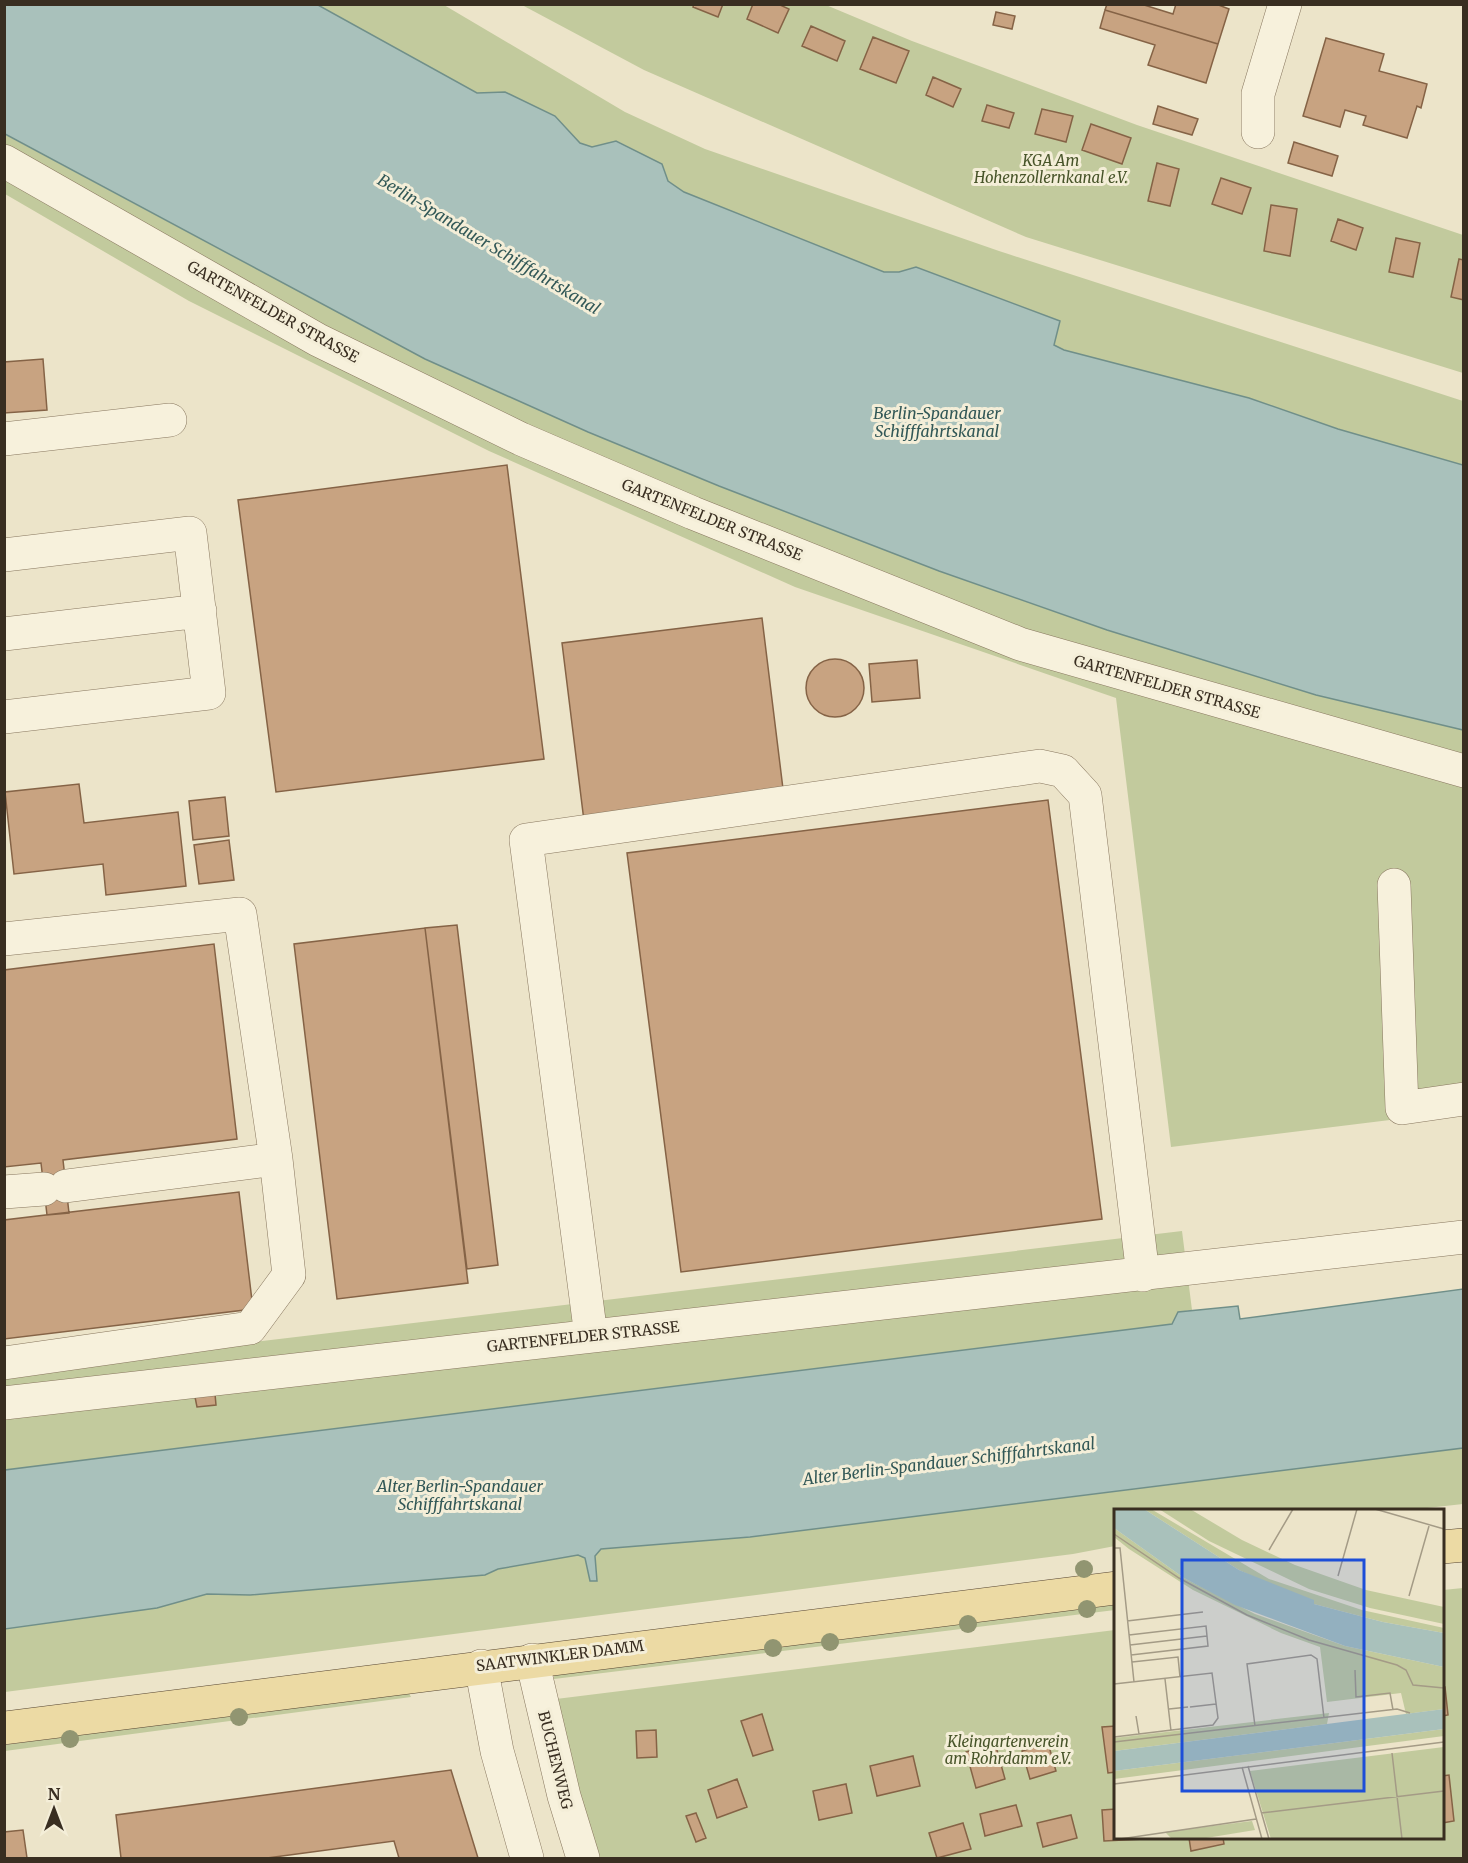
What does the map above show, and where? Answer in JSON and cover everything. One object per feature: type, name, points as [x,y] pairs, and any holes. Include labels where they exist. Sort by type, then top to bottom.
[{"type":"main road","points":[[1444,1547],[1464,1545]]},
{"type":"main road","name":"SAATWINKLER DAMM","points":[[4,1728],[481,1666],[1114,1588]]},
{"type":"street","points":[[1258,132],[1258,94],[1285,4]]},
{"type":"street","name":"GARTENFELDER STRASSE","points":[[4,161],[318,340],[522,439],[693,513],[1020,644],[1464,771]]},
{"type":"street","points":[[4,439],[170,420]]},
{"type":"street","points":[[4,555],[190,533],[209,693],[4,717]]},
{"type":"street","points":[[4,634],[200,611]]},
{"type":"street","points":[[591,1336],[526,840],[1040,766],[1063,771],[1085,795],[1152,1274]]},
{"type":"street","points":[[1394,885],[1402,1108],[1464,1100]]},
{"type":"street","points":[[4,939],[240,914],[276,1159],[289,1275],[250,1328],[4,1362]]},
{"type":"street","points":[[4,1192],[55,1188],[276,1159]]},
{"type":"street","name":"GARTENFELDER STRASSE","points":[[4,1403],[1464,1238]]},
{"type":"street","name":"BUCHENWEG","points":[[532,1660],[564,1796],[583,1858]]},
{"type":"street","points":[[481,1666],[497,1751],[527,1858]]},
{"type":"green space","points":[[318,5],[444,5],[625,112],[705,149],[999,251],[1463,401],[1463,465],[1338,429],[1249,398],[1064,350],[1054,345],[1060,321],[916,267],[899,272],[884,272],[684,192],[668,181],[662,164],[617,141],[592,147],[580,143],[564,125],[505,92],[477,93]]},
{"type":"green space","name":"KGA Am Hohenzollernkanal e.V.","points":[[522,5],[826,5],[912,41],[1137,125],[1463,235],[1463,373],[1026,237],[644,70]]},
{"type":"green space","points":[[4,134],[425,359],[588,432],[719,486],[939,571],[1107,630],[1316,695],[1463,730],[1463,1111],[1171,1147],[1116,698],[795,587],[489,451],[189,301],[5,194]]},
{"type":"green space","points":[[1182,1231],[1192,1310],[1178,1312],[1172,1324],[5,1470],[4,1372]]},
{"type":"green space","points":[[1463,1448],[1463,1504],[1418,1509],[1114,1509],[1114,1546],[1073,1554],[5,1692],[4,1629],[157,1608],[207,1594],[250,1595],[485,1575],[498,1569],[578,1555],[585,1557],[590,1581],[597,1581],[595,1556],[601,1549],[750,1537]]},
{"type":"green space","name":"Kleingartenverein am Rohrdamm e.V.","points":[[1463,1588],[1463,1858],[596,1858],[548,1700],[1114,1630],[1114,1839],[1444,1839],[1444,1590]]},
{"type":"green space","points":[[1114,1603],[1114,1610],[554,1679],[554,1672]]},
{"type":"green space","points":[[408,1691],[411,1697],[5,1751],[4,1745]]},
{"type":"water","name":"Berlin-Spandauer Schifffahrtskanal","points":[[4,5],[318,5],[477,93],[505,92],[555,116],[580,143],[592,147],[616,141],[662,164],[668,181],[684,192],[884,272],[899,272],[916,267],[1060,321],[1054,345],[1064,350],[1249,398],[1338,429],[1463,465],[1463,730],[1316,695],[1107,630],[939,571],[719,486],[588,432],[425,359],[5,134]]},
{"type":"water","name":"Alter Berlin-Spandauer Schifffahrtskanal","points":[[1463,1289],[1463,1448],[750,1537],[601,1549],[595,1556],[597,1581],[590,1581],[585,1558],[578,1555],[498,1569],[485,1575],[250,1595],[207,1594],[157,1608],[5,1629],[5,1470],[1172,1324],[1178,1312],[1238,1306],[1240,1319]]},
{"type":"building","points":[[694,4],[723,4],[718,17],[693,7]]},
{"type":"building","points":[[753,4],[778,4],[789,9],[778,33],[747,19]]},
{"type":"building","points":[[1107,4],[1141,4],[1173,14],[1176,4],[1216,4],[1229,9],[1218,44],[1105,10]]},
{"type":"building","points":[[1105,10],[1218,44],[1206,83],[1148,65],[1155,45],[1100,28]]},
{"type":"building","points":[[996,12],[1015,16],[1012,29],[993,25]]},
{"type":"building","points":[[811,26],[845,41],[837,61],[802,46]]},
{"type":"building","points":[[873,37],[909,51],[896,83],[860,69]]},
{"type":"building","points":[[1326,38],[1384,54],[1379,71],[1427,84],[1421,108],[1417,106],[1407,138],[1363,125],[1366,116],[1345,110],[1340,127],[1303,116]]},
{"type":"building","points":[[933,77],[961,89],[953,107],[926,95]]},
{"type":"building","points":[[987,105],[1014,113],[1009,128],[982,121]]},
{"type":"building","points":[[1158,106],[1198,119],[1192,135],[1153,124]]},
{"type":"building","points":[[1042,109],[1073,116],[1066,142],[1035,134]]},
{"type":"building","points":[[1091,124],[1131,138],[1122,164],[1082,150]]},
{"type":"building","points":[[1294,142],[1338,156],[1332,176],[1288,163]]},
{"type":"building","points":[[1157,163],[1179,169],[1170,206],[1148,201]]},
{"type":"building","points":[[1221,178],[1251,188],[1242,214],[1212,204]]},
{"type":"building","points":[[1271,205],[1297,209],[1290,256],[1264,251]]},
{"type":"building","points":[[1338,219],[1363,228],[1356,250],[1331,241]]},
{"type":"building","points":[[1396,238],[1420,243],[1413,277],[1389,272]]},
{"type":"building","points":[[1459,259],[1464,260],[1464,300],[1451,297]]},
{"type":"building","points":[[43,359],[47,410],[4,413],[4,362]]},
{"type":"building","points":[[507,465],[544,759],[276,792],[238,500]]},
{"type":"building","points":[[762,618],[784,797],[584,821],[562,643]]},
{"type":"building","points":[[829,659],[841,659],[856,667],[864,682],[864,694],[856,709],[841,717],[829,717],[814,709],[806,694],[806,682],[814,667]]},
{"type":"building","points":[[917,660],[920,698],[872,702],[869,664]]},
{"type":"building","points":[[79,784],[84,823],[178,812],[186,886],[106,895],[103,864],[14,874],[5,792]]},
{"type":"building","points":[[225,797],[229,836],[193,840],[189,801]]},
{"type":"building","points":[[1048,800],[1102,1219],[681,1272],[627,853]]},
{"type":"building","points":[[229,840],[234,880],[199,884],[194,845]]},
{"type":"building","points":[[457,925],[498,1265],[467,1269],[425,928]]},
{"type":"building","points":[[425,928],[468,1283],[337,1299],[294,944]]},
{"type":"building","points":[[214,944],[237,1139],[63,1160],[69,1213],[47,1215],[41,1163],[4,1167],[4,970]]},
{"type":"building","points":[[239,1192],[253,1309],[4,1339],[4,1220]]},
{"type":"building","points":[[215,1394],[216,1405],[197,1407],[195,1397]]},
{"type":"building","points":[[1444,1687],[1445,1687],[1448,1715],[1444,1716]]},
{"type":"building","points":[[762,1714],[773,1750],[753,1756],[741,1721]]},
{"type":"building","points":[[1114,1726],[1114,1772],[1108,1773],[1102,1727]]},
{"type":"building","points":[[656,1730],[657,1757],[637,1758],[636,1731]]},
{"type":"building","points":[[995,1743],[1005,1779],[976,1788],[966,1752]]},
{"type":"building","points":[[1048,1743],[1056,1771],[1030,1779],[1022,1751]]},
{"type":"building","points":[[913,1756],[920,1786],[877,1796],[870,1766]]},
{"type":"building","points":[[451,1770],[478,1858],[399,1858],[394,1841],[267,1858],[121,1858],[116,1815]]},
{"type":"building","points":[[1449,1775],[1454,1821],[1444,1823],[1444,1776]]},
{"type":"building","points":[[737,1779],[747,1807],[717,1818],[708,1790]]},
{"type":"building","points":[[846,1784],[852,1813],[819,1820],[813,1791]]},
{"type":"building","points":[[1016,1805],[1022,1826],[985,1836],[980,1814]]},
{"type":"building","points":[[1114,1809],[1114,1839],[1145,1839],[1104,1841],[1102,1810]]},
{"type":"building","points":[[696,1813],[706,1838],[696,1842],[686,1816]]},
{"type":"building","points":[[1071,1815],[1077,1838],[1043,1847],[1037,1823]]},
{"type":"building","points":[[963,1823],[971,1849],[937,1858],[929,1833]]},
{"type":"building","points":[[23,1830],[27,1858],[4,1858],[4,1832]]},
{"type":"building","points":[[1189,1839],[1223,1839],[1224,1844],[1191,1851]]}]
